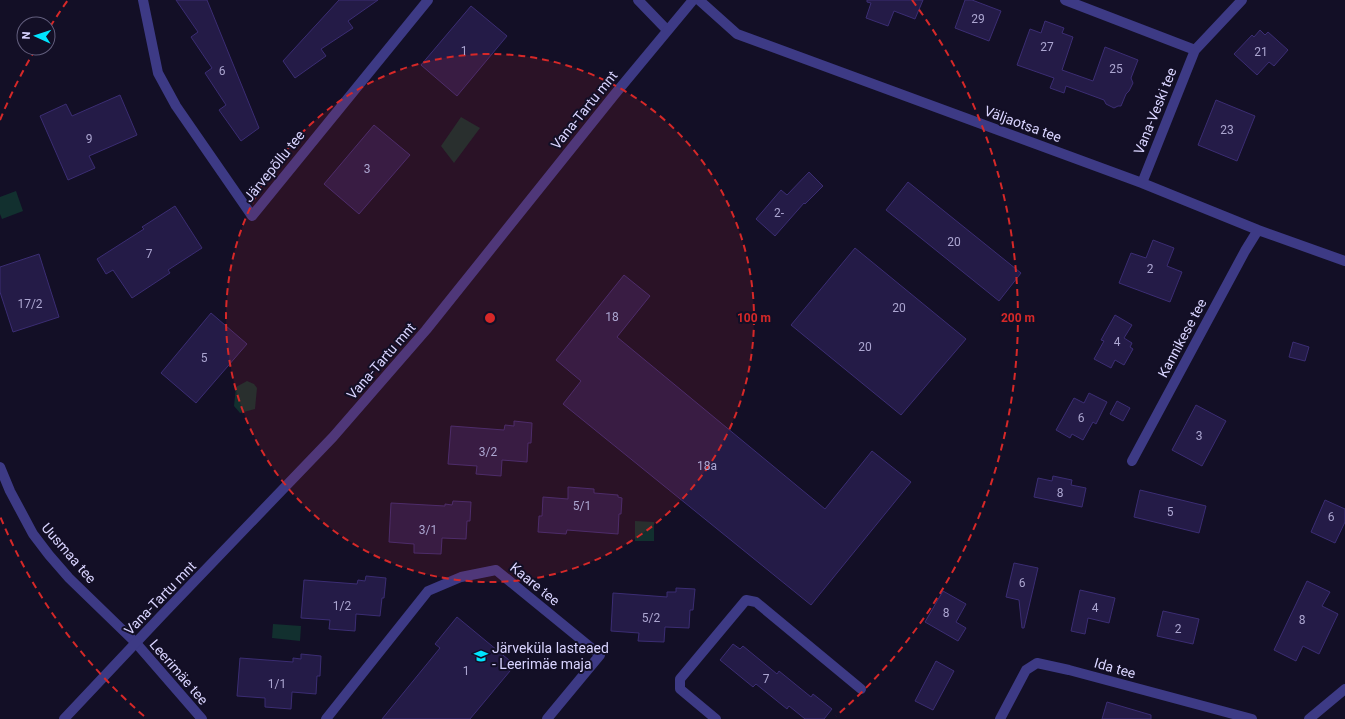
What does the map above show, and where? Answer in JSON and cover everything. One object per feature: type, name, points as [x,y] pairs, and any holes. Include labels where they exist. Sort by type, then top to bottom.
[{"type":"street","name":"Järvepõllu tee","points":[[143,0],[158,73],[176,106],[252,216],[428,0]]},
{"type":"street","points":[[638,0],[667,30]]},
{"type":"street","name":"Vana-Tartu mnt","points":[[64,719],[333,438],[426,330],[667,30],[693,0]]},
{"type":"street","name":"Väljaotsa tee","points":[[699,0],[737,34],[1142,183],[1258,230],[1345,262]]},
{"type":"street","points":[[1065,0],[1195,50]]},
{"type":"street","name":"Vana-Veski tee","points":[[1142,183],[1195,50],[1242,0]]},
{"type":"street","name":"Kannikese tee","points":[[1132,461],[1245,251],[1258,230]]},
{"type":"street","name":"Uusmaa tee","points":[[0,467],[10,491],[33,534],[69,578],[136,643]]},
{"type":"street","name":"Kaare tee","points":[[326,719],[428,591],[461,577],[496,570],[600,655],[547,719]]},
{"type":"street","points":[[716,719],[680,689],[680,679],[746,600],[756,602],[861,689]]},
{"type":"street","name":"Leerimäe tee","points":[[136,643],[202,719]]},
{"type":"street","name":"Ida tee","points":[[1000,719],[1026,670],[1037,663],[1070,670],[1252,719]]},
{"type":"street","points":[[1309,719],[1345,689]]},
{"type":"green space","points":[[461,117],[480,128],[454,163],[441,146]]},
{"type":"green space","points":[[16,191],[23,211],[2,219],[0,214],[0,197]]},
{"type":"green space","points":[[247,381],[254,384],[257,388],[255,409],[240,413],[234,406],[236,387]]},
{"type":"green space","points":[[635,521],[654,522],[654,541],[635,541]]},
{"type":"green space","points":[[273,624],[301,626],[300,641],[272,638]]},
{"type":"building","points":[[176,0],[207,0],[259,128],[241,141],[219,110],[226,105],[205,73],[212,68],[191,37],[198,32]]},
{"type":"building","points":[[339,0],[378,0],[348,21],[353,28],[321,49],[326,56],[295,78],[283,61]]},
{"type":"building","points":[[867,0],[923,0],[915,19],[894,11],[888,26],[866,18],[871,3],[867,2]]},
{"type":"building","points":[[965,0],[972,0],[1001,11],[989,41],[955,28]]},
{"type":"building","points":[[471,6],[507,36],[457,96],[421,65]]},
{"type":"building","points":[[1045,21],[1064,28],[1062,33],[1073,37],[1062,70],[1093,81],[1105,47],[1138,60],[1131,78],[1133,83],[1121,106],[1114,108],[1106,104],[1104,100],[1066,86],[1064,93],[1050,88],[1054,78],[1017,65],[1030,29],[1041,33]]},
{"type":"building","points":[[1260,30],[1265,35],[1268,32],[1288,50],[1274,66],[1269,62],[1257,75],[1234,54],[1252,35],[1254,37]]},
{"type":"building","points":[[120,95],[137,135],[89,156],[95,168],[68,180],[40,116],[66,104],[72,116]]},
{"type":"building","points":[[1216,100],[1255,116],[1237,161],[1198,145]]},
{"type":"building","points":[[374,125],[410,155],[359,214],[324,184]]},
{"type":"building","points":[[809,172],[823,186],[805,204],[804,203],[775,236],[756,219],[781,190],[787,195]]},
{"type":"building","points":[[908,182],[1021,273],[999,301],[886,210]]},
{"type":"building","points":[[175,206],[202,248],[168,270],[170,273],[132,298],[113,270],[106,274],[97,259],[144,229],[142,227]]},
{"type":"building","points":[[1153,240],[1174,248],[1167,266],[1182,272],[1170,302],[1119,283],[1131,253],[1146,258]]},
{"type":"building","points":[[855,248],[966,339],[901,415],[791,325]]},
{"type":"building","points":[[39,254],[59,317],[13,332],[0,292],[0,267]]},
{"type":"building","points":[[624,275],[650,296],[617,337],[825,509],[872,451],[911,482],[811,605],[563,404],[581,381],[556,360]]},
{"type":"building","points":[[211,313],[247,344],[196,403],[161,373]]},
{"type":"building","points":[[1115,315],[1132,325],[1124,338],[1132,343],[1130,347],[1133,349],[1124,365],[1115,360],[1111,368],[1094,359],[1104,341],[1101,340]]},
{"type":"building","points":[[1293,342],[1309,347],[1305,361],[1289,357]]},
{"type":"building","points":[[1089,393],[1107,402],[1096,424],[1093,422],[1083,440],[1072,434],[1070,438],[1056,430],[1074,398],[1084,403]]},
{"type":"building","points":[[1117,401],[1130,408],[1123,421],[1110,414]]},
{"type":"building","points":[[1196,405],[1226,421],[1202,466],[1172,450]]},
{"type":"building","points":[[514,421],[532,423],[531,443],[528,443],[527,462],[502,460],[501,476],[476,474],[477,466],[448,464],[451,426],[504,430],[505,425],[514,426]]},
{"type":"building","points":[[1053,476],[1072,480],[1071,485],[1086,488],[1082,507],[1034,497],[1038,478],[1052,481]]},
{"type":"building","points":[[568,487],[594,489],[594,493],[618,495],[618,497],[622,498],[621,514],[619,514],[618,534],[567,530],[566,534],[538,532],[539,516],[542,516],[543,497],[568,499]]},
{"type":"building","points":[[1140,490],[1206,506],[1199,533],[1134,517]]},
{"type":"building","points":[[1325,500],[1345,509],[1345,522],[1335,543],[1311,532]]},
{"type":"building","points":[[453,501],[471,502],[470,521],[467,521],[466,539],[442,538],[441,554],[414,553],[414,544],[389,542],[391,503],[445,506],[445,504],[452,505]]},
{"type":"building","points":[[1014,563],[1038,568],[1024,628],[1022,628],[1019,600],[1006,597]]},
{"type":"building","points":[[366,576],[386,578],[380,616],[356,614],[355,631],[329,629],[330,620],[301,618],[304,580],[357,584],[358,580],[365,581]]},
{"type":"building","points":[[1307,581],[1330,592],[1322,606],[1338,614],[1319,654],[1303,646],[1296,661],[1274,650]]},
{"type":"building","points":[[676,588],[695,589],[693,610],[690,610],[689,628],[665,627],[664,642],[638,641],[639,633],[611,631],[613,593],[667,597],[667,592],[676,592]]},
{"type":"building","points":[[1080,590],[1115,598],[1109,623],[1088,618],[1085,634],[1071,631]]},
{"type":"building","points":[[943,591],[966,604],[956,622],[966,628],[958,641],[925,622]]},
{"type":"building","points":[[1163,611],[1199,619],[1193,644],[1157,636]]},
{"type":"building","points":[[457,617],[515,665],[470,719],[382,719],[440,648],[435,644]]},
{"type":"building","points":[[733,644],[740,649],[743,646],[777,674],[779,671],[811,697],[813,694],[832,709],[824,719],[805,719],[789,706],[787,709],[756,684],[753,687],[720,660]]},
{"type":"building","points":[[301,654],[321,656],[320,676],[317,676],[316,694],[292,692],[291,709],[265,707],[265,698],[237,696],[240,658],[293,662],[293,658],[301,659]]},
{"type":"building","points":[[936,661],[954,671],[933,710],[915,701]]},
{"type":"building","points":[[1107,702],[1151,715],[1151,719],[1102,719]]},
{"type":"place","name":"Järveküla lasteaed - Leerimäe maja","points":[[481,656]]}]
